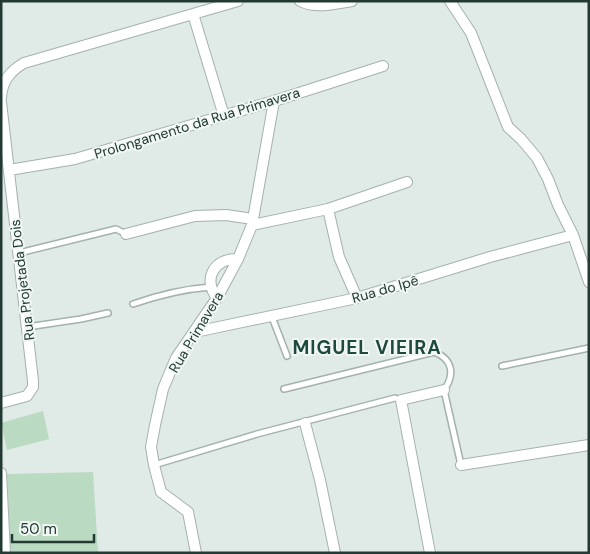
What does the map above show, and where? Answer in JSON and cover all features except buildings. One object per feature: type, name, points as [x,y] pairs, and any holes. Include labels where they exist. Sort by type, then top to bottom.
[{"type":"street","points":[[1,98],[6,78],[14,69],[24,63],[238,1]]},
{"type":"street","points":[[300,1],[308,5],[323,6],[352,1]]},
{"type":"street","points":[[450,1],[470,33],[508,127],[537,158],[573,235],[589,282]]},
{"type":"street","points":[[193,14],[224,116]]},
{"type":"street","name":"Prolongamento da Rua Primavera","points":[[9,170],[75,159],[274,101],[384,66]]},
{"type":"street","name":"Rua Primavera","points":[[196,553],[188,512],[161,492],[151,447],[163,389],[176,358],[217,298],[238,259],[253,222],[274,101]]},
{"type":"street","name":"Rua Projetada Dois","points":[[1,102],[33,381],[33,386],[27,396],[6,402]]},
{"type":"street","points":[[126,234],[195,216],[226,215],[253,222],[328,208],[407,182]]},
{"type":"street","points":[[328,208],[339,257],[357,298]]},
{"type":"street","name":"Rua do Ipê","points":[[195,332],[357,298],[490,257],[573,235]]},
{"type":"street","points":[[217,298],[211,287],[211,276],[217,266],[227,259],[238,259]]},
{"type":"street","points":[[430,553],[401,400],[444,390]]},
{"type":"street","points":[[1,409],[6,402]]},
{"type":"street","points":[[305,423],[336,553]]},
{"type":"street","points":[[460,465],[589,445]]},
{"type":"street","points":[[1,473],[5,553]]},
{"type":"lane","points":[[18,253],[116,229],[126,234]]},
{"type":"lane","points":[[133,304],[166,293],[211,287]]},
{"type":"lane","points":[[27,327],[81,319],[108,312]]},
{"type":"lane","points":[[272,317],[287,356]]},
{"type":"lane","points":[[502,366],[589,348]]},
{"type":"lane","points":[[284,389],[434,352],[446,358],[452,370],[449,383],[444,390],[460,465]]},
{"type":"lane","points":[[154,465],[257,434],[395,398]]},
{"type":"green space","points":[[43,411],[49,439],[7,450],[1,423]]},
{"type":"green space","points":[[93,472],[98,553],[11,553],[7,474]]},
{"type":"district","name":"MIGUEL VIEIRA","points":[[367,347]]}]
